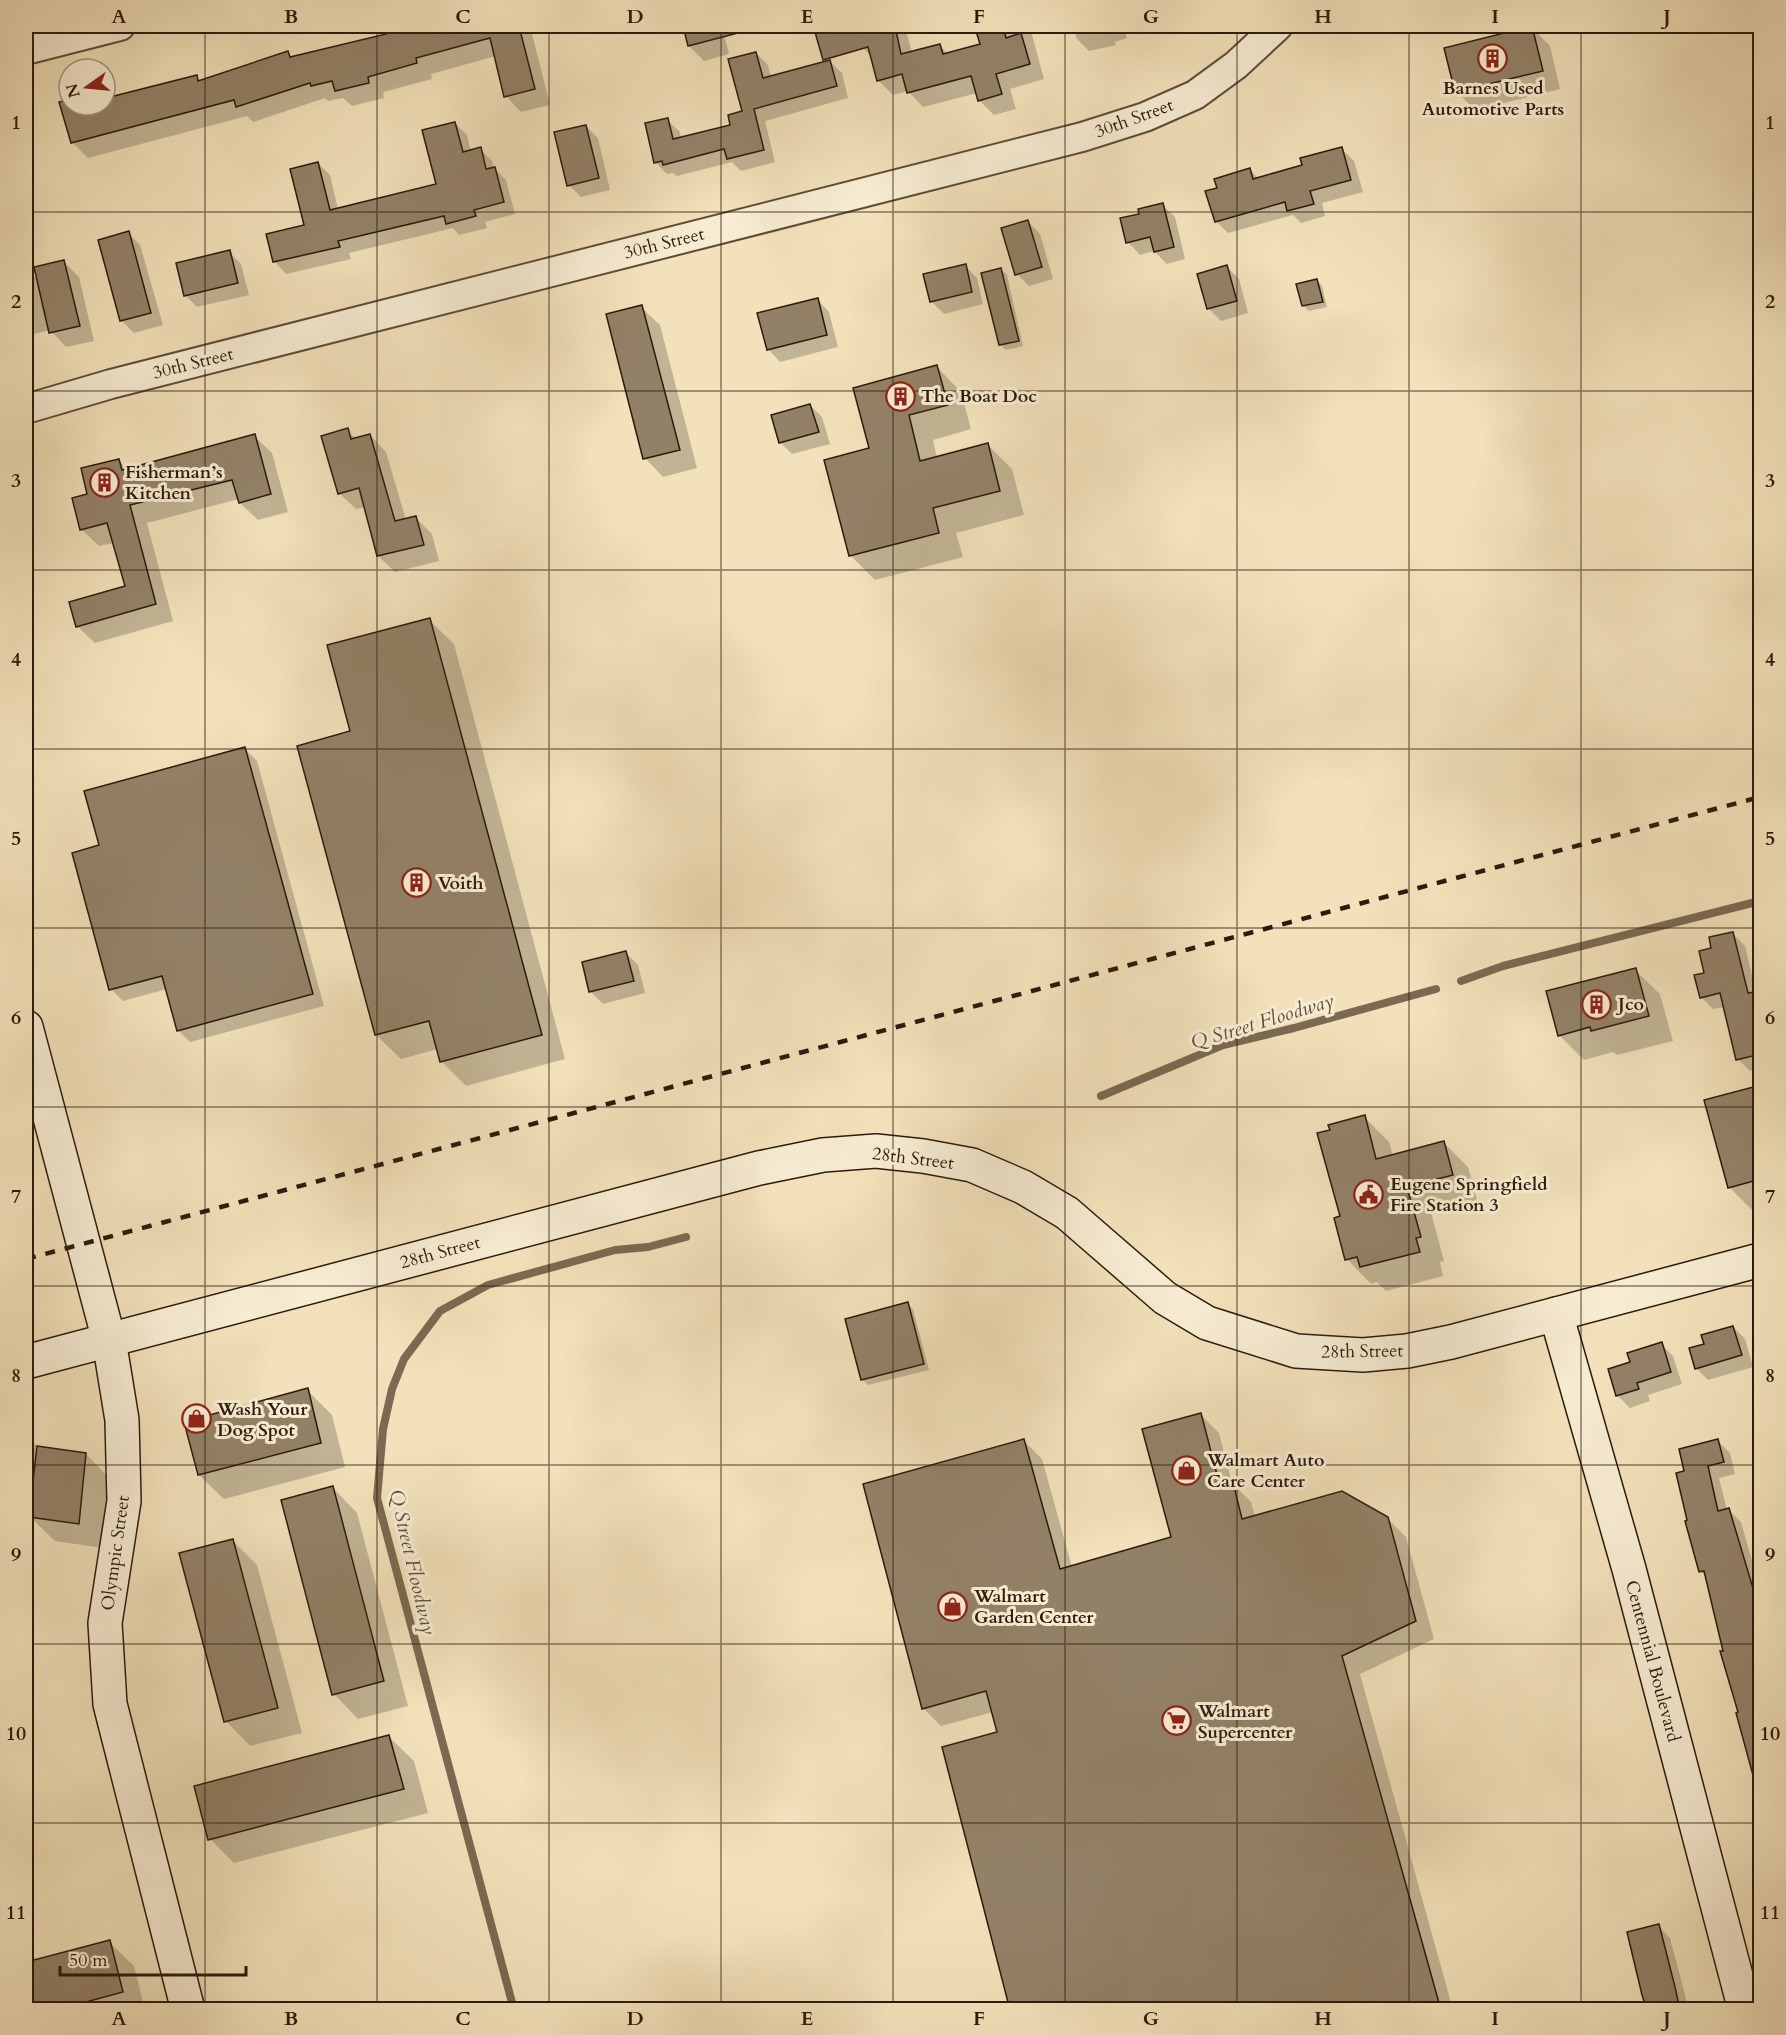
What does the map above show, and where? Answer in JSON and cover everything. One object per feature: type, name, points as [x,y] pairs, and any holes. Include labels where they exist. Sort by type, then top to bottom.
[{"type":"main road","name":"Olympic Street","points":[[26,1027],[109,1340],[122,1420],[124,1501],[105,1623],[110,1704],[188,2010]]},
{"type":"main road","name":"28th Street","points":[[26,1362],[759,1168],[823,1155],[876,1151],[923,1156],[972,1166],[1023,1187],[1067,1213],[1166,1298],[1207,1323],[1296,1351],[1363,1355],[1407,1352],[1761,1260]]},
{"type":"main road","name":"Centennial Boulevard","points":[[1556,1314],[1629,1569],[1745,2010]]},
{"type":"street","points":[[26,50],[120,26]]},
{"type":"street","name":"30th Street","points":[[26,409],[111,384],[1082,137],[1145,117],[1195,95],[1236,65],[1278,26]]},
{"type":"building","points":[[405,26],[519,26],[535,89],[504,97],[490,38],[416,58],[417,63],[368,77],[369,83],[335,91],[332,81],[311,86],[310,83],[236,107],[234,100],[71,143],[63,117],[117,117],[117,95],[197,75],[198,81],[288,51],[290,57],[386,34],[385,31]]},
{"type":"building","points":[[683,26],[741,26],[742,32],[688,46]]},
{"type":"building","points":[[838,26],[895,26],[901,54],[940,44],[943,54],[980,44],[976,31],[1003,26],[1006,38],[1021,33],[1030,64],[996,74],[1002,94],[978,101],[971,76],[907,93],[902,74],[877,81],[868,47],[823,60],[815,32]]},
{"type":"building","name":"Barnes Used Automotive Parts","points":[[1532,26],[1543,71],[1455,92],[1444,48]]},
{"type":"building","points":[[756,52],[763,78],[830,60],[837,86],[754,109],[764,150],[727,159],[724,149],[663,165],[662,161],[654,163],[645,123],[668,118],[673,139],[730,125],[728,115],[742,111],[728,59]]},
{"type":"building","points":[[455,122],[463,152],[481,147],[486,169],[495,167],[504,202],[474,210],[476,216],[446,224],[444,216],[338,241],[340,247],[273,262],[266,234],[304,225],[290,169],[318,162],[330,210],[436,184],[422,130]]},
{"type":"building","points":[[586,125],[599,178],[567,186],[554,132]]},
{"type":"building","points":[[1342,147],[1351,180],[1310,191],[1314,204],[1287,211],[1285,202],[1215,222],[1205,191],[1217,188],[1214,179],[1250,168],[1253,179],[1302,165],[1300,158]]},
{"type":"building","points":[[1163,203],[1174,247],[1154,252],[1150,237],[1126,243],[1120,218],[1139,214],[1138,209]]},
{"type":"building","points":[[1028,220],[1042,267],[1015,275],[1001,228]]},
{"type":"building","points":[[129,231],[151,313],[120,321],[98,240]]},
{"type":"building","points":[[230,250],[238,283],[184,296],[176,263]]},
{"type":"building","points":[[64,260],[80,326],[49,333],[34,267]]},
{"type":"building","points":[[966,264],[972,292],[930,302],[923,274]]},
{"type":"building","points":[[1227,265],[1237,301],[1207,309],[1197,274]]},
{"type":"building","points":[[1001,268],[1019,341],[999,345],[981,273]]},
{"type":"building","points":[[1317,279],[1323,302],[1302,306],[1296,284]]},
{"type":"building","points":[[818,298],[827,335],[767,350],[757,313]]},
{"type":"building","points":[[642,305],[680,450],[643,459],[606,314]]},
{"type":"building","points":[[937,365],[948,405],[909,415],[920,461],[988,443],[1000,491],[933,508],[939,533],[849,556],[824,460],[869,448],[853,388]]},
{"type":"building","points":[[810,404],[819,432],[779,443],[771,415]]},
{"type":"building","points":[[348,428],[351,439],[370,434],[395,521],[416,516],[424,545],[377,556],[359,488],[338,494],[321,436]]},
{"type":"building","points":[[255,434],[271,494],[239,503],[232,480],[130,505],[156,604],[76,627],[69,602],[125,586],[107,523],[80,530],[72,498],[87,494],[81,468],[119,459],[122,470]]},
{"type":"building","name":"Voith","points":[[430,618],[542,1035],[440,1062],[429,1021],[375,1035],[297,746],[350,731],[327,645]]},
{"type":"building","points":[[245,747],[313,994],[177,1031],[162,976],[109,990],[72,853],[99,845],[84,791]]},
{"type":"building","points":[[1733,932],[1748,993],[1754,992],[1761,1017],[1761,1054],[1736,1060],[1720,993],[1700,998],[1694,975],[1704,973],[1699,951],[1711,948],[1709,937]]},
{"type":"building","points":[[626,951],[634,981],[589,992],[582,962]]},
{"type":"building","name":"Jco","points":[[1636,968],[1649,1016],[1591,1031],[1590,1027],[1558,1036],[1546,991]]},
{"type":"building","points":[[1761,1085],[1761,1179],[1728,1188],[1704,1100]]},
{"type":"building","name":"Eugene Springfield Fire Station 3","points":[[1365,1115],[1376,1159],[1444,1141],[1453,1175],[1407,1187],[1421,1237],[1416,1238],[1420,1252],[1360,1267],[1357,1257],[1345,1260],[1334,1218],[1340,1216],[1317,1133],[1330,1130],[1328,1125]]},
{"type":"building","points":[[908,1302],[924,1364],[861,1380],[845,1319]]},
{"type":"building","points":[[1733,1326],[1742,1355],[1695,1369],[1689,1348],[1704,1344],[1701,1335]]},
{"type":"building","points":[[1662,1342],[1671,1372],[1637,1383],[1639,1389],[1616,1396],[1608,1369],[1630,1362],[1627,1353]]},
{"type":"building","points":[[308,1388],[321,1443],[198,1475],[184,1422]]},
{"type":"building","name":"Walmart Supercenter","points":[[1201,1413],[1220,1486],[1233,1482],[1242,1519],[1342,1491],[1388,1517],[1416,1621],[1342,1656],[1441,2010],[1010,2010],[942,1747],[997,1732],[986,1691],[922,1709],[863,1484],[1024,1439],[1060,1569],[1171,1537],[1142,1429]]},
{"type":"building","points":[[1718,1439],[1724,1462],[1708,1466],[1718,1511],[1729,1508],[1761,1615],[1761,1778],[1754,1779],[1720,1651],[1723,1651],[1704,1571],[1699,1572],[1685,1521],[1687,1520],[1676,1473],[1684,1471],[1679,1449]]},
{"type":"building","points":[[37,1446],[86,1453],[79,1524],[29,1517]]},
{"type":"building","points":[[333,1486],[384,1681],[332,1695],[281,1500]]},
{"type":"building","points":[[233,1539],[278,1708],[224,1722],[179,1553]]},
{"type":"building","points":[[389,1735],[404,1789],[208,1840],[194,1786]]},
{"type":"building","points":[[1659,1924],[1680,2010],[1647,2010],[1642,1995],[1627,1932]]},
{"type":"building","points":[[110,1940],[123,1992],[56,2010],[30,2010],[26,1992],[26,1962]]},
{"type":"waterway","name":"Q Street Floodway","points":[[1461,981],[1503,966],[1760,901]]},
{"type":"waterway","name":"Q Street Floodway","points":[[1101,1096],[1223,1045],[1436,989]]},
{"type":"waterway","name":"Q Street Floodway","points":[[514,2010],[377,1498],[383,1429],[392,1389],[404,1359],[440,1311],[488,1285],[615,1250],[648,1247],[686,1237]]},
{"type":"railway","points":[[26,1259],[1760,797]]},
{"type":"place","name":"Barnes Used Automotive Parts","points":[[1493,59]]},
{"type":"place","name":"The Boat Doc","points":[[900,396]]},
{"type":"place","name":"Fisherman’s Kitchen","points":[[104,482]]},
{"type":"place","name":"Voith","points":[[417,883]]},
{"type":"place","name":"Jco","points":[[1597,1004]]},
{"type":"place","name":"Eugene Springfield Fire Station 3","points":[[1369,1194]]},
{"type":"place","name":"Wash Your Dog Spot","points":[[196,1419]]},
{"type":"place","name":"Walmart Auto Care Center","points":[[1186,1470]]},
{"type":"place","name":"Walmart Garden Center","points":[[953,1606]]},
{"type":"place","name":"Walmart Supercenter","points":[[1177,1721]]}]
